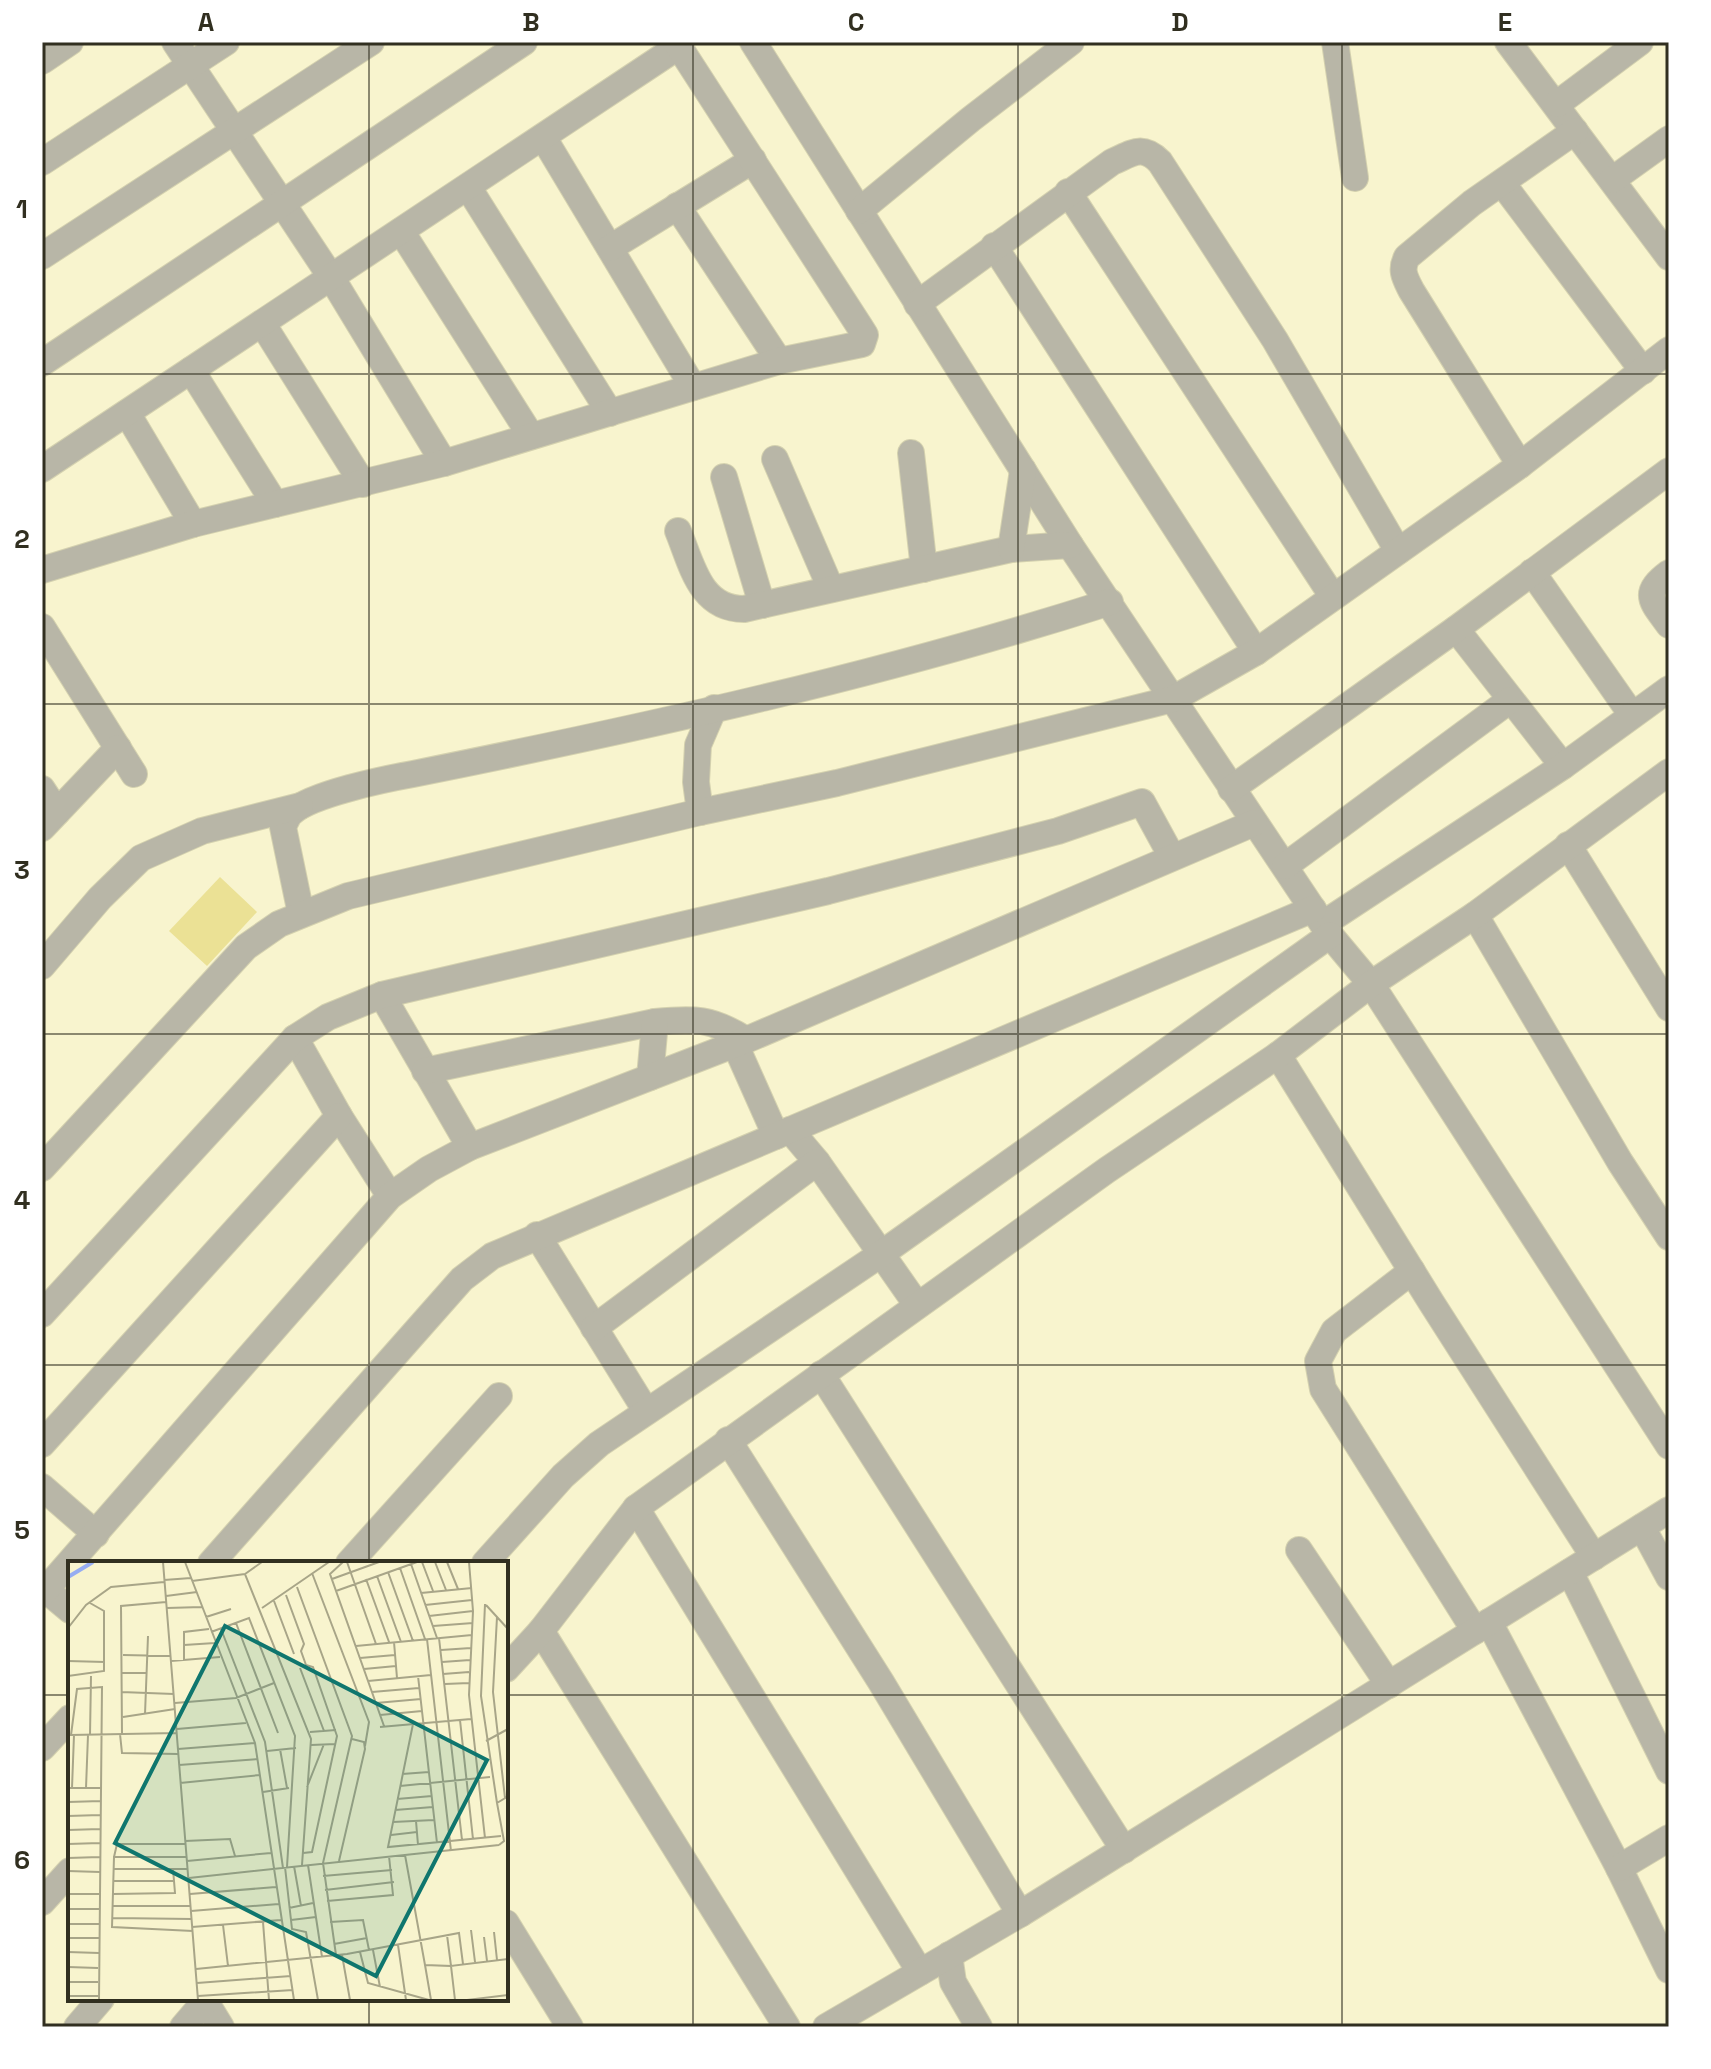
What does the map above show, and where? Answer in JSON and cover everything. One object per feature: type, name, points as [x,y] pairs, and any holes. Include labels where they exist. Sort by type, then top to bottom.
[{"type":"street","points":[[42,61],[70,42]]},
{"type":"street","points":[[175,42],[331,277],[444,463]]},
{"type":"street","points":[[42,162],[226,42]]},
{"type":"street","points":[[42,256],[371,42]]},
{"type":"street","points":[[42,363],[524,42]]},
{"type":"street","points":[[753,42],[1070,545],[1254,823],[1322,922],[1371,984],[1669,1446]]},
{"type":"street","points":[[859,211],[1071,42]]},
{"type":"street","points":[[1335,42],[1355,178]]},
{"type":"street","points":[[1508,42],[1669,257]]},
{"type":"street","points":[[1557,104],[1640,42]]},
{"type":"street","points":[[42,469],[678,44],[865,335],[864,342],[858,347],[779,361],[444,463],[193,524],[42,570]]},
{"type":"street","points":[[1520,465],[1411,290],[1403,272],[1407,257],[1472,203],[1575,131]]},
{"type":"street","points":[[543,137],[693,387]]},
{"type":"street","points":[[1612,180],[1669,139]]},
{"type":"street","points":[[917,304],[1112,162],[1144,150],[1151,153],[1160,162],[1275,340],[1398,551]]},
{"type":"street","points":[[610,248],[753,160]]},
{"type":"street","points":[[1502,183],[1643,371]]},
{"type":"street","points":[[468,187],[610,413]]},
{"type":"street","points":[[1068,192],[1333,597]]},
{"type":"street","points":[[677,206],[779,361]]},
{"type":"street","points":[[401,231],[531,436]]},
{"type":"street","points":[[994,246],[1256,652]]},
{"type":"street","points":[[262,323],[363,484]]},
{"type":"street","points":[[42,1168],[246,947],[279,924],[348,896],[700,812],[837,783],[1173,699],[1256,652],[1520,465],[1669,350]]},
{"type":"street","points":[[191,370],[275,504]]},
{"type":"street","points":[[127,413],[193,524]]},
{"type":"street","points":[[911,453],[924,569]]},
{"type":"street","points":[[775,459],[831,589]]},
{"type":"street","points":[[1011,549],[1023,470]]},
{"type":"street","points":[[1231,789],[1456,629],[1669,471]]},
{"type":"street","points":[[724,477],[762,605]]},
{"type":"street","points":[[678,531],[703,589],[715,603],[728,609],[744,609],[1011,549],[1070,545]]},
{"type":"street","points":[[1532,572],[1632,715]]},
{"type":"street","points":[[1669,573],[1656,583],[1651,600],[1669,625]]},
{"type":"street","points":[[42,966],[100,898],[141,858],[202,831],[398,777],[714,708],[994,639],[1110,602]]},
{"type":"street","points":[[42,627],[134,774]]},
{"type":"street","points":[[1456,629],[1563,766]]},
{"type":"street","points":[[487,1561],[563,1476],[599,1444],[881,1254],[1322,922],[1563,766],[1669,689]]},
{"type":"street","points":[[1285,866],[1510,700]]},
{"type":"street","points":[[700,812],[696,782],[698,745],[714,708]]},
{"type":"street","points":[[49,820],[118,748]]},
{"type":"street","points":[[508,1667],[541,1631],[636,1508],[1107,1170],[1278,1055],[1371,984],[1475,915],[1568,845],[1666,780]]},
{"type":"street","points":[[42,789],[49,820]]},
{"type":"street","points":[[42,1314],[295,1038],[328,1017],[382,995],[828,891],[1058,831],[1142,802],[1172,857]]},
{"type":"street","points":[[300,806],[289,814],[283,827],[301,914]]},
{"type":"street","points":[[72,1561],[390,1196],[429,1169],[470,1147],[741,1042],[1254,823]]},
{"type":"street","points":[[1568,845],[1669,1008]]},
{"type":"street","points":[[1475,915],[1620,1162],[1669,1237]]},
{"type":"street","points":[[213,1561],[462,1279],[492,1256],[783,1133],[1322,922]]},
{"type":"street","points":[[382,995],[470,1147]]},
{"type":"street","points":[[425,1071],[655,1022],[686,1019],[722,1024],[741,1042],[783,1133],[817,1162],[917,1305]]},
{"type":"street","points":[[650,1077],[655,1022]]},
{"type":"street","points":[[295,1038],[339,1116],[390,1196]]},
{"type":"street","points":[[1278,1055],[1594,1557]]},
{"type":"street","points":[[42,1444],[339,1116]]},
{"type":"street","points":[[594,1328],[817,1162]]},
{"type":"street","points":[[537,1235],[646,1411]]},
{"type":"street","points":[[1412,1271],[1334,1331],[1318,1361],[1323,1389],[1482,1626],[1619,1868],[1669,1970]]},
{"type":"street","points":[[821,1374],[1124,1850]]},
{"type":"street","points":[[351,1561],[499,1396]]},
{"type":"street","points":[[728,1440],[881,1682],[1020,1914]]},
{"type":"street","points":[[42,1487],[96,1534]]},
{"type":"street","points":[[636,1508],[920,1972]]},
{"type":"street","points":[[826,2027],[1020,1914],[1669,1510]]},
{"type":"street","points":[[1642,1527],[1669,1577]]},
{"type":"street","points":[[1299,1550],[1389,1685]]},
{"type":"street","points":[[68,1565],[44,1592],[68,1609]]},
{"type":"street","points":[[1570,1572],[1669,1771]]},
{"type":"street","points":[[541,1631],[787,2027]]},
{"type":"street","points":[[42,1748],[68,1720]]},
{"type":"street","points":[[1619,1868],[1669,1838]]},
{"type":"street","points":[[42,1902],[68,1873]]},
{"type":"street","points":[[508,1926],[570,2027]]},
{"type":"street","points":[[949,1955],[953,1982],[979,2027]]},
{"type":"street","points":[[77,2027],[99,2001]]},
{"type":"street","points":[[183,2027],[205,2001]]},
{"type":"street","points":[[207,2001],[221,2027]]},
{"type":"shaded area","points":[[220,877],[257,912],[207,966],[169,931]]}]
